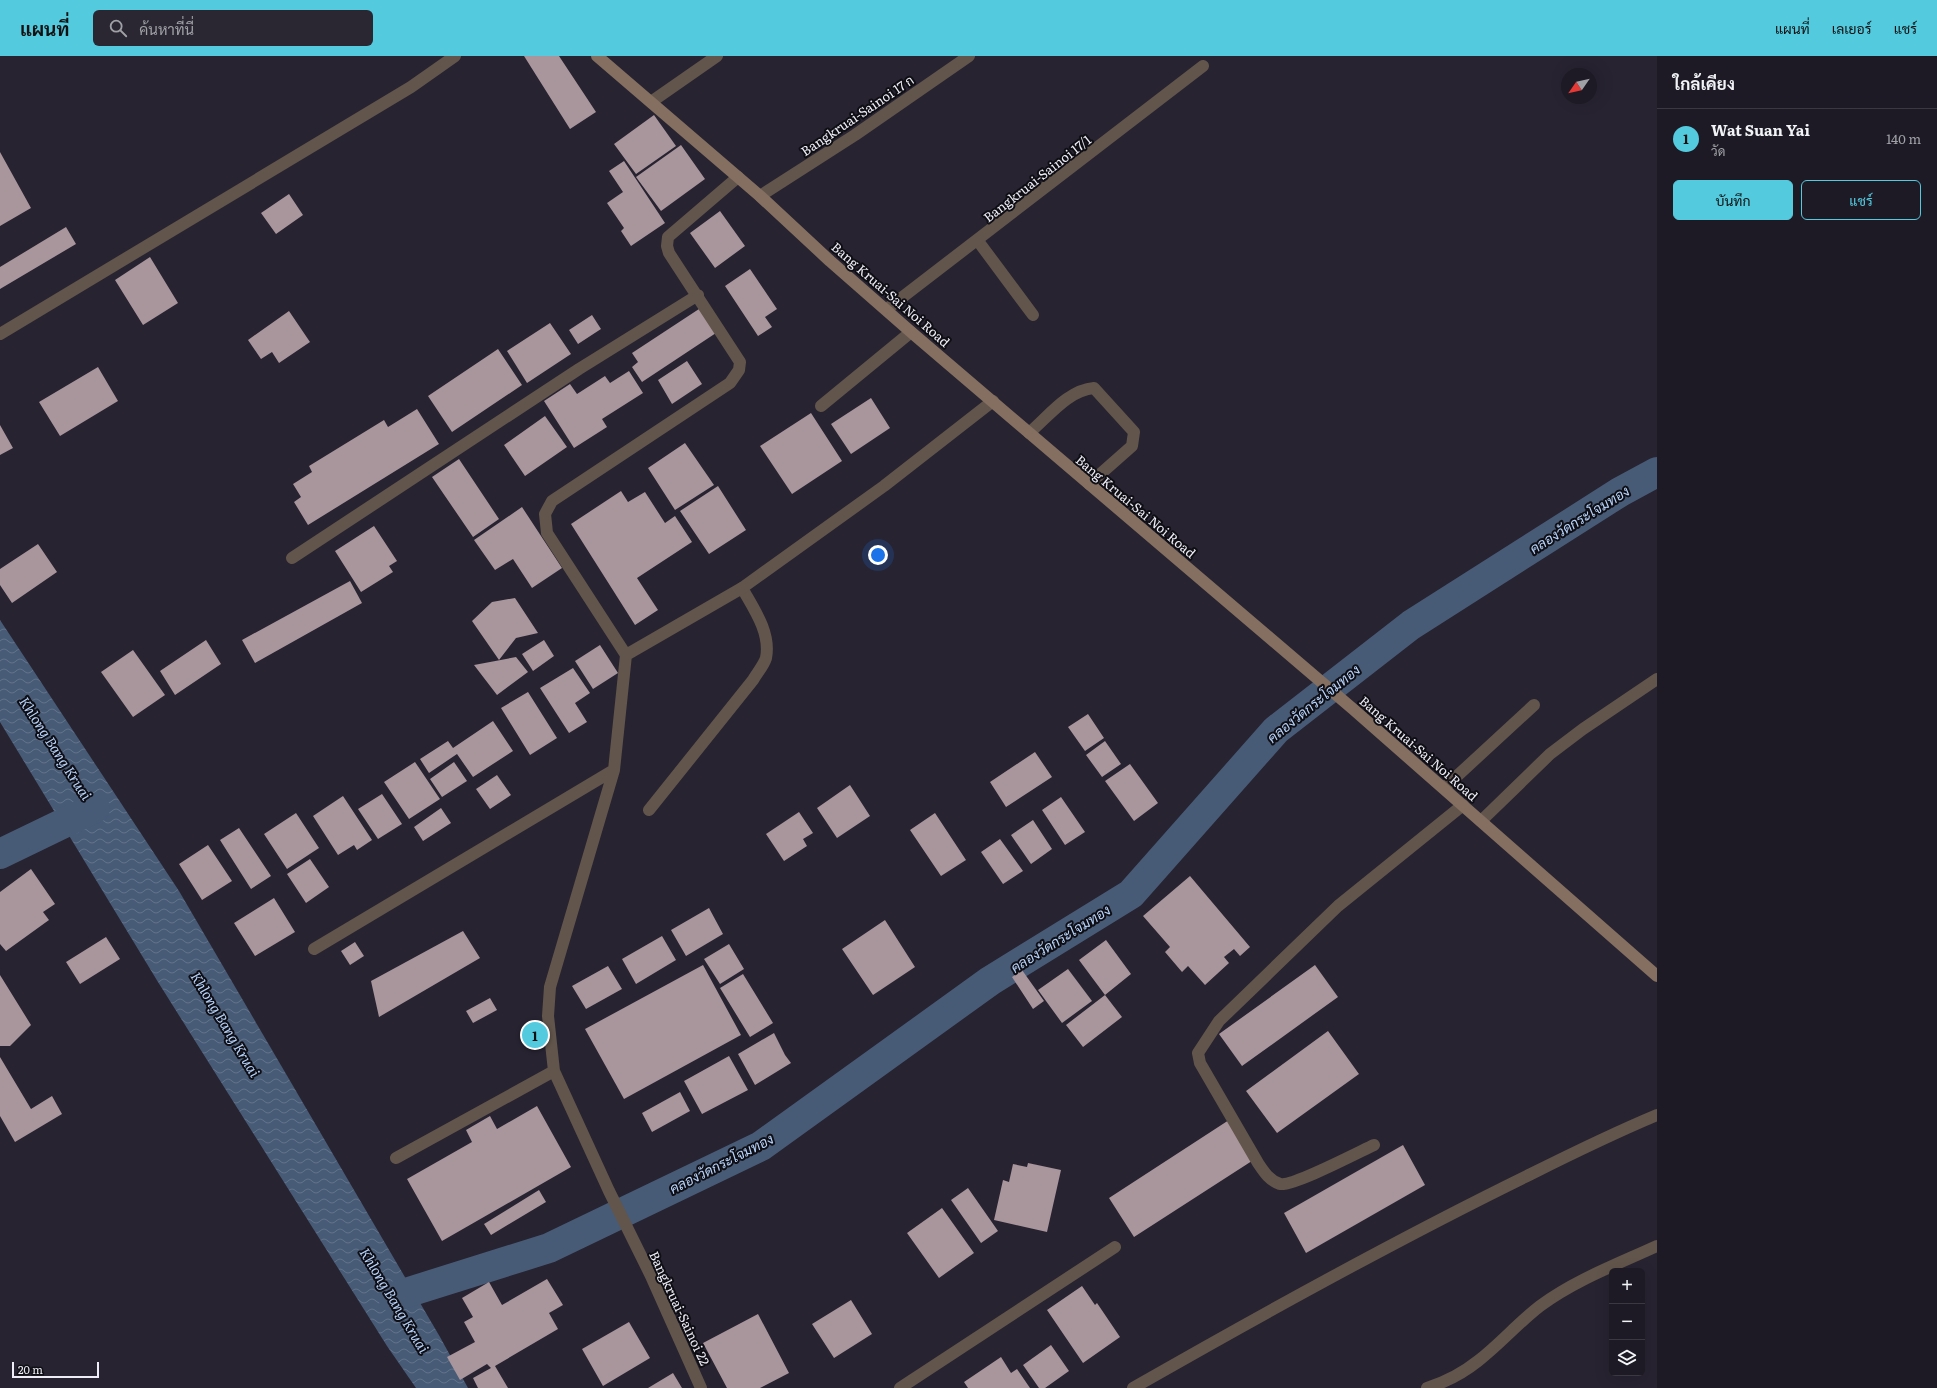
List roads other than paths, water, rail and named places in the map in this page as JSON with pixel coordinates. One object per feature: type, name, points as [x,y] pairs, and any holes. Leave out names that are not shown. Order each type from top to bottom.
[{"type":"main road","name":"Bang Kruai-Sai Noi Road","points":[[598,56],[760,196],[830,261],[887,309],[911,332],[1353,709],[1657,976]]},
{"type":"street","points":[[0,334],[411,87],[455,56]]},
{"type":"street","points":[[651,102],[717,56]]},
{"type":"street","name":"Bangkruai-Sainoi 17 ก","points":[[760,196],[856,134],[969,56]]},
{"type":"street","name":"Bangkruai-Sainoi 17/1","points":[[887,309],[978,241],[1203,66]]},
{"type":"street","points":[[738,177],[668,237],[667,246],[669,253],[698,295],[740,362],[739,370],[730,383],[552,501],[547,508],[545,523],[547,533],[626,655],[742,588],[884,486],[993,402]]},
{"type":"street","points":[[978,241],[1033,315]]},
{"type":"street","points":[[292,558],[579,369],[698,295]]},
{"type":"street","points":[[821,406],[911,332]]},
{"type":"street","points":[[1029,433],[1073,394],[1082,389],[1094,388],[1134,432],[1132,446],[1089,484]]},
{"type":"street","points":[[649,810],[753,680],[765,659],[767,643],[763,626],[742,588]]},
{"type":"street","name":"Bangkruai-Sainoi 22","points":[[626,655],[614,770],[550,987],[548,1016],[554,1071],[701,1388]]},
{"type":"street","points":[[1481,821],[1550,754],[1583,729],[1657,680]]},
{"type":"street","points":[[1444,788],[1534,706]]},
{"type":"street","points":[[314,949],[614,770]]},
{"type":"street","points":[[1374,1145],[1298,1180],[1282,1184],[1268,1178],[1200,1063],[1198,1053],[1219,1021],[1328,916],[1463,805]]},
{"type":"street","points":[[396,1158],[554,1071]]},
{"type":"street","points":[[1133,1388],[1328,1279],[1459,1209],[1622,1129],[1657,1115]]},
{"type":"street","points":[[1427,1388],[1446,1382],[1478,1361],[1540,1306],[1568,1288],[1657,1246]]},
{"type":"street","points":[[900,1388],[1115,1247]]},
{"type":"water","name":"Khlong Bang Kruai","points":[[0,620],[179,891],[440,1337],[468,1388],[416,1388],[387,1346],[158,982],[0,722]]},
{"type":"waterway","name":"คลองวัดกระโจมทอง","points":[[393,1297],[549,1248],[761,1146],[990,981],[1131,894],[1276,730],[1411,625],[1620,492],[1657,472]]},
{"type":"waterway","points":[[0,854],[95,808]]},
{"type":"place","name":"Wat Suan Yai","points":[[535,1035]]}]
